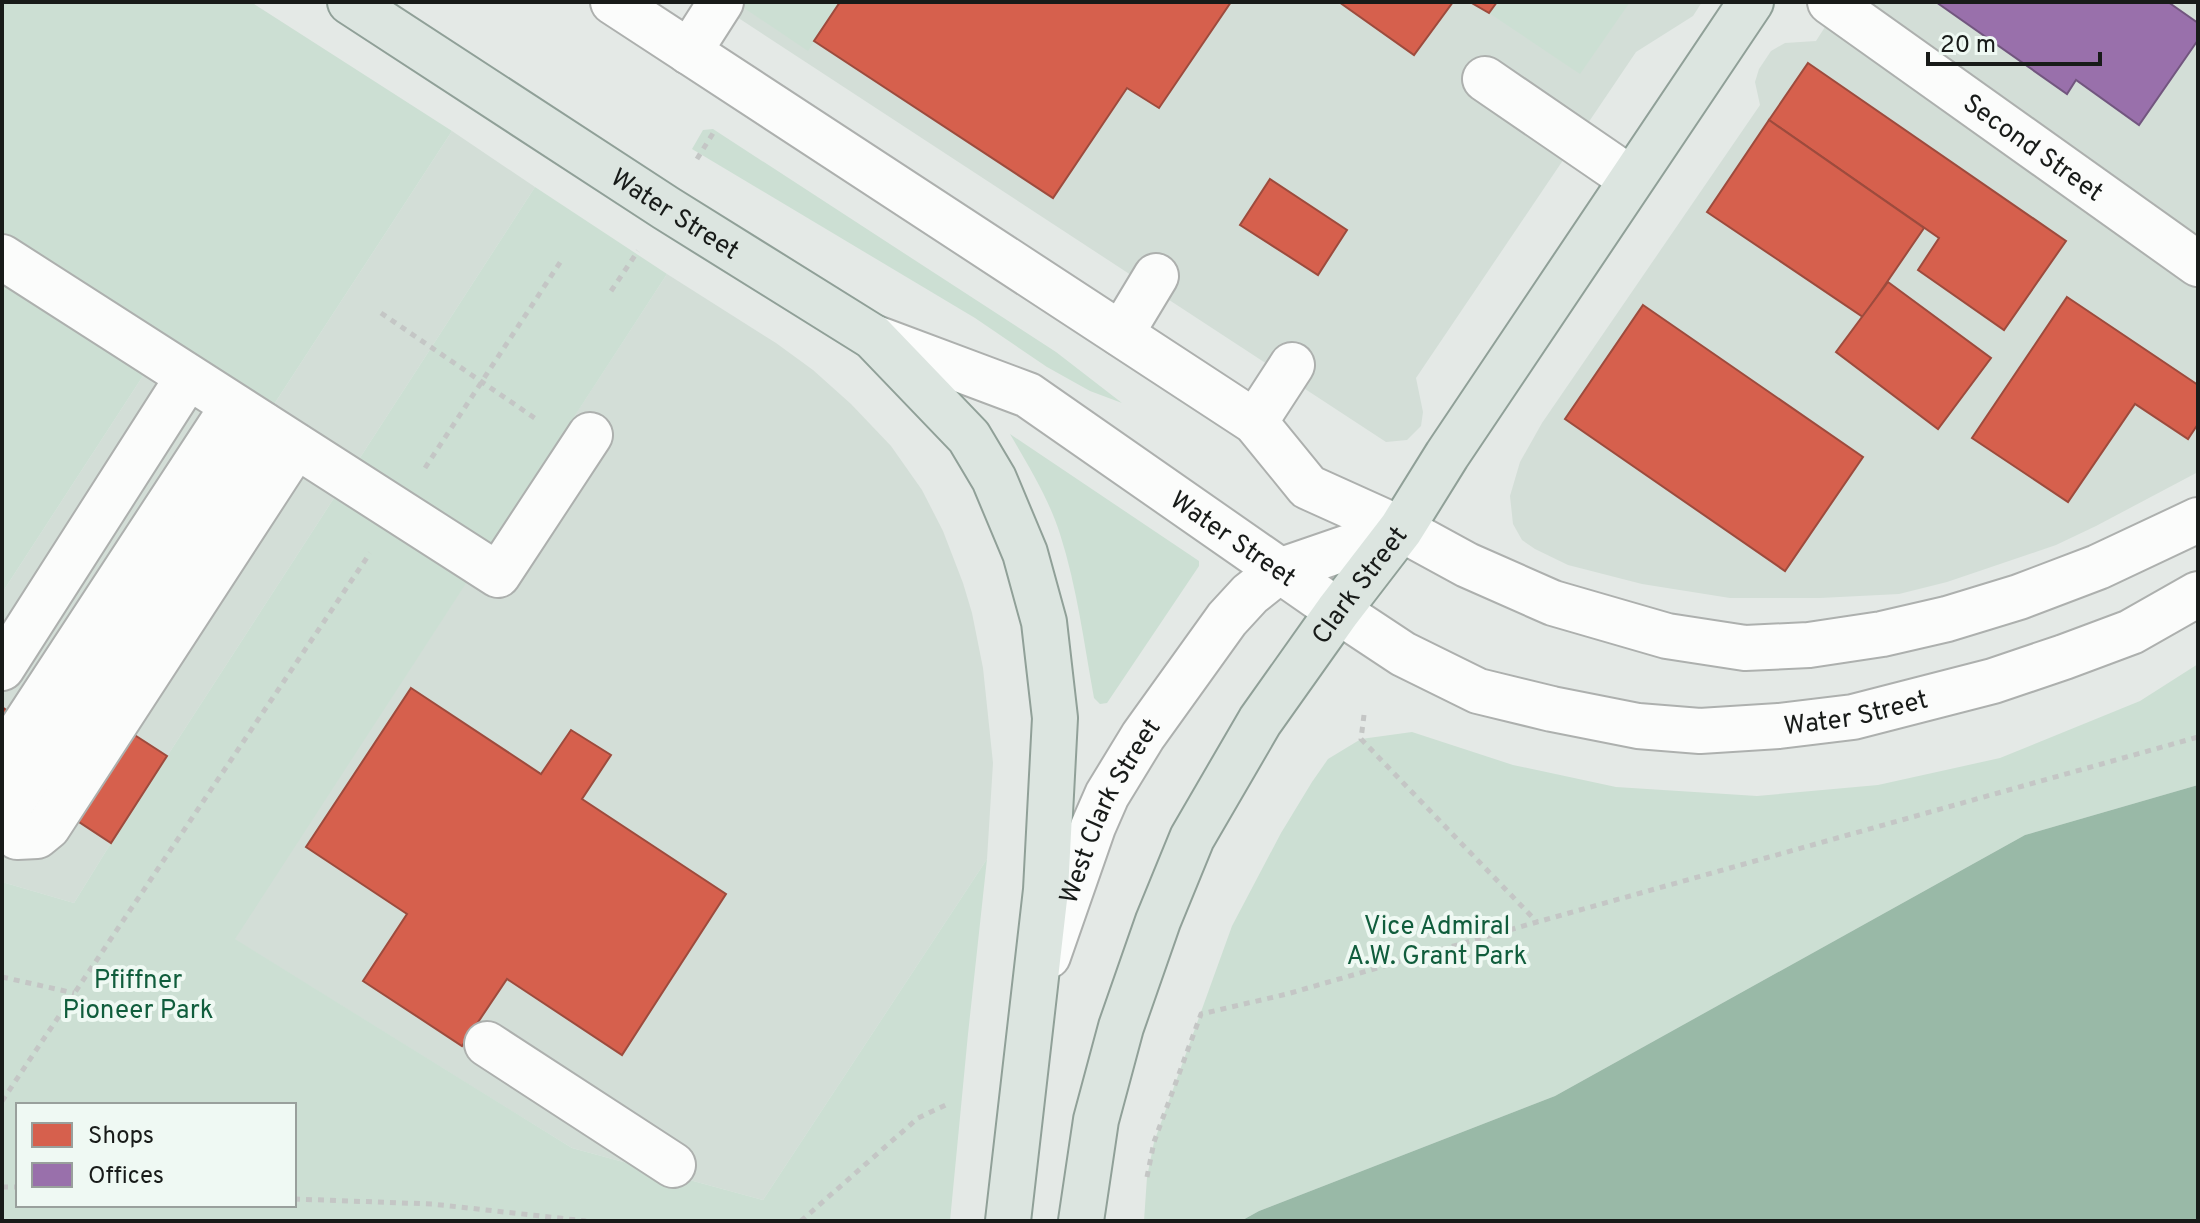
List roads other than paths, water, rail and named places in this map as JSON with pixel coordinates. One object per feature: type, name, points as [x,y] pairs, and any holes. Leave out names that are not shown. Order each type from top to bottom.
[{"type":"main road","name":"Water Street","points":[[350,2],[666,208],[873,337]]},
{"type":"main road","name":"Clark Street","points":[[1081,1221],[1096,1120],[1121,1027],[1158,921],[1192,838],[1260,721],[1401,529],[1447,455],[1751,2]]},
{"type":"main road","points":[[873,337],[969,437],[994,479],[1025,553],[1044,622],[1055,718],[1046,890],[1033,998]]},
{"type":"main road","name":"West Clark Street","points":[[1008,1216],[1033,998]]},
{"type":"street","points":[[613,2],[1255,422],[1308,487],[1401,529],[1467,565],[1553,603],[1667,636],[1745,648],[1809,645],[1882,634],[1947,619],[2019,597],[2098,567],[2198,520]]},
{"type":"street","points":[[689,52],[721,2]]},
{"type":"street","name":"Second Street","points":[[1830,2],[2198,264]]},
{"type":"street","points":[[1485,79],[1631,179]]},
{"type":"street","points":[[2,257],[498,575],[590,435]]},
{"type":"street","points":[[1121,334],[1156,276]]},
{"type":"street","name":"Water Street","points":[[873,337],[1028,395],[1403,654],[1478,691],[1638,726],[1700,731],[1853,717],[1993,681],[2131,632],[2198,594]]},
{"type":"street","points":[[1255,422],[1292,365]]},
{"type":"street","points":[[2,623],[235,407]]},
{"type":"street","points":[[2,668],[235,407]]},
{"type":"street","points":[[2,714],[235,407]]},
{"type":"street","points":[[2,759],[235,407]]},
{"type":"street","points":[[10,827],[235,407]]},
{"type":"street","name":"West Clark Street","points":[[1033,998],[1107,795],[1143,736],[1227,619],[1250,594],[1279,571],[1401,529]]},
{"type":"street","points":[[487,1044],[673,1165]]},
{"type":"park label","name":"Vice Admiral A.W. Grant Park","points":[[1437,940]]},
{"type":"park label","name":"Pfiffner Pioneer Park","points":[[138,994]]}]
